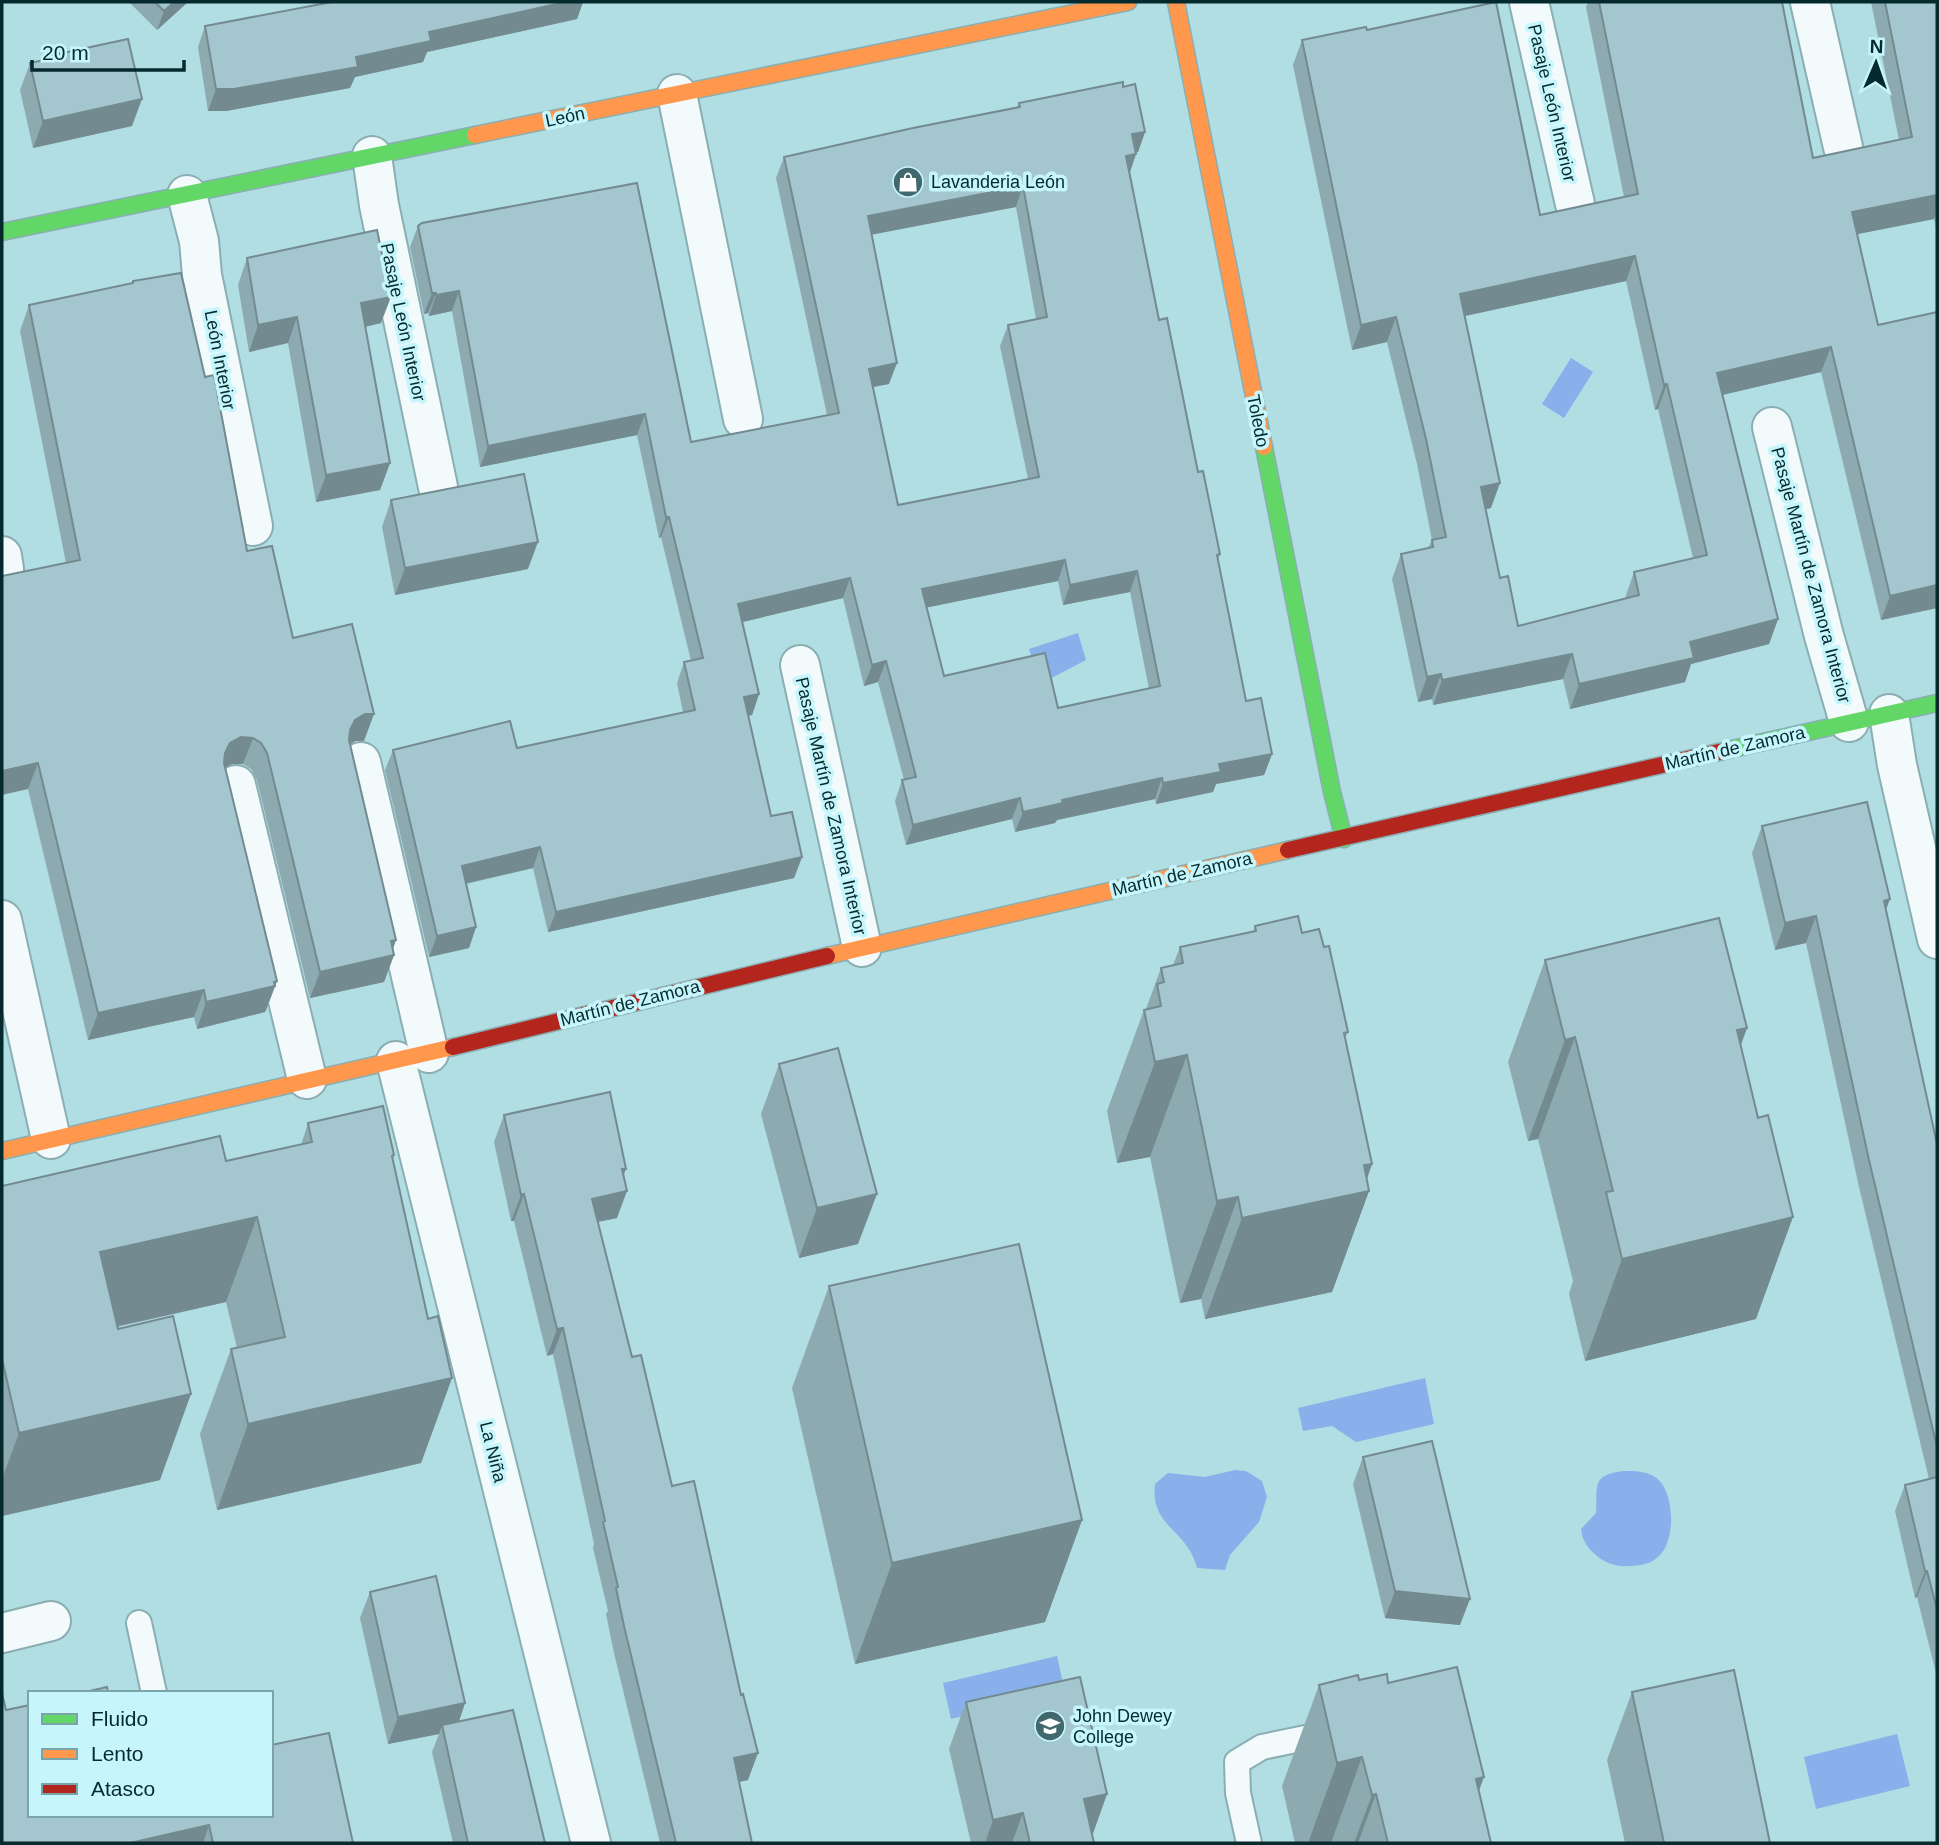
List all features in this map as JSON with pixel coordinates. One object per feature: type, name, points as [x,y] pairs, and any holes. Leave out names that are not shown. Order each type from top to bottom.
[{"type":"street","name":"León","points":[[2,232],[1128,2]]},
{"type":"street","name":"Toledo","points":[[1175,2],[1329,779],[1344,839]]},
{"type":"street","name":"Pasaje León Interior","points":[[1529,2],[1575,204]]},
{"type":"street","points":[[1810,2],[1843,147]]},
{"type":"street","points":[[677,94],[743,419]]},
{"type":"street","name":"Pasaje León Interior","points":[[372,156],[379,205],[438,487]]},
{"type":"street","name":"León Interior","points":[[187,195],[199,241],[202,275],[253,526]]},
{"type":"street","name":"Pasaje Martín de Zamora Interior","points":[[1773,427],[1824,636],[1849,722]]},
{"type":"street","name":"Pasaje Martín de Zamora Interior","points":[[800,665],[862,947]]},
{"type":"street","name":"Martín de Zamora","points":[[2,1151],[412,1057],[862,947],[1937,703]]},
{"type":"street","points":[[1889,714],[1897,765],[1937,939]]},
{"type":"street","points":[[360,762],[412,1057]]},
{"type":"street","points":[[236,785],[307,1079]]},
{"type":"street","points":[[2,920],[51,1139]]},
{"type":"street","name":"La Niña","points":[[412,1057],[591,1843]]},
{"type":"street","points":[[2,1633],[51,1621]]},
{"type":"lane","points":[[139,1622],[154,1691]]},
{"type":"lane","points":[[1249,1843],[1238,1793],[1237,1762],[1262,1747],[1355,1727]]},
{"type":"water","points":[[1571,358],[1593,372],[1564,418],[1542,404]]},
{"type":"water","points":[[1078,633],[1086,660],[1040,684],[1029,649]]},
{"type":"water","points":[[1425,1378],[1434,1424],[1356,1442],[1332,1426],[1303,1431],[1298,1408]]},
{"type":"water","points":[[1235,1470],[1246,1471],[1262,1481],[1267,1497],[1259,1522],[1230,1555],[1225,1570],[1197,1568],[1186,1544],[1158,1510],[1155,1484],[1168,1473],[1205,1477]]},
{"type":"water","points":[[1624,1471],[1644,1472],[1662,1483],[1670,1503],[1671,1527],[1665,1548],[1657,1558],[1643,1564],[1623,1566],[1604,1561],[1597,1556],[1585,1542],[1581,1529],[1596,1513],[1598,1483],[1606,1475]]},
{"type":"water","points":[[1057,1656],[1065,1692],[951,1719],[943,1683]]},
{"type":"water","points":[[1897,1734],[1910,1786],[1816,1809],[1804,1757]]},
{"type":"building","points":[[155,2],[174,2],[164,11]]},
{"type":"building","points":[[332,2],[566,2],[429,32],[431,41],[356,57],[358,67],[234,89],[216,89],[205,26]]},
{"type":"building","points":[[1496,2],[1540,215],[1638,194],[1599,2],[1782,2],[1813,158],[1912,137],[1885,2],[1937,2],[1937,195],[1852,212],[1878,325],[1937,312],[1937,585],[1890,596],[1831,347],[1717,373],[1778,619],[1690,642],[1694,658],[1579,684],[1572,654],[1442,680],[1441,674],[1427,677],[1401,554],[1433,547],[1432,540],[1446,537],[1426,439],[1396,317],[1361,325],[1302,40],[1366,27],[1367,30]],"holes":[[[1635,256],[1664,385],[1667,384],[1707,555],[1634,572],[1639,595],[1518,626],[1508,576],[1500,578],[1481,487],[1500,483],[1460,294]]]},
{"type":"building","points":[[128,39],[142,99],[43,121],[30,63],[44,60],[44,57]]},
{"type":"building","points":[[1123,82],[1123,87],[1135,84],[1145,132],[1132,134],[1136,154],[1126,156],[1159,320],[1167,318],[1198,472],[1203,471],[1246,701],[1261,698],[1272,754],[1219,764],[1221,772],[1163,783],[1162,778],[1062,800],[1063,803],[1023,812],[1020,798],[913,825],[902,780],[916,777],[902,722],[886,661],[872,665],[850,578],[738,604],[759,694],[744,697],[771,816],[792,812],[802,857],[556,912],[540,847],[462,866],[476,927],[437,936],[393,750],[510,721],[517,748],[695,710],[684,662],[703,658],[669,517],[666,517],[645,414],[488,446],[459,291],[436,295],[432,293],[418,226],[422,223],[637,183],[691,442],[839,413],[784,157],[1020,107],[1019,103]],"holes":[[[1023,186],[1047,317],[1008,325],[1039,477],[898,505],[869,369],[897,363],[868,216]],[[1065,560],[1070,585],[1137,571],[1160,686],[1058,708],[1045,653],[944,676],[922,589]]]},
{"type":"building","points":[[377,230],[391,297],[361,303],[390,463],[326,475],[297,317],[258,325],[247,258]]},
{"type":"building","points":[[181,273],[205,377],[214,375],[247,551],[272,546],[293,638],[352,624],[374,714],[365,714],[355,720],[349,740],[396,940],[391,941],[394,955],[320,972],[267,753],[261,743],[253,738],[241,737],[230,743],[224,763],[277,981],[274,982],[275,986],[206,1002],[204,990],[98,1013],[38,763],[2,771],[2,576],[80,560],[29,305]]},
{"type":"building","points":[[524,474],[538,542],[405,568],[391,500]]},
{"type":"building","points":[[1867,802],[1890,899],[1884,901],[1937,1144],[1937,1447],[1869,1160],[1816,916],[1785,923],[1762,826]]},
{"type":"building","points":[[1298,916],[1302,933],[1319,929],[1324,947],[1329,946],[1348,1032],[1344,1033],[1372,1164],[1364,1165],[1369,1191],[1242,1218],[1238,1197],[1217,1201],[1187,1055],[1155,1062],[1144,1010],[1161,1006],[1157,984],[1164,982],[1161,968],[1183,963],[1180,947],[1256,931],[1255,926]]},
{"type":"building","points":[[1719,918],[1747,1028],[1737,1030],[1758,1118],[1768,1115],[1793,1217],[1622,1259],[1606,1192],[1613,1191],[1575,1037],[1565,1040],[1545,960]]},
{"type":"building","points":[[838,1048],[877,1194],[817,1208],[779,1064]]},
{"type":"building","points":[[610,1092],[626,1169],[622,1169],[627,1191],[592,1199],[632,1357],[641,1355],[672,1486],[694,1481],[741,1695],[743,1694],[758,1753],[734,1758],[752,1843],[676,1843],[624,1626],[603,1522],[605,1521],[563,1328],[557,1329],[524,1194],[521,1195],[504,1115]]},
{"type":"building","points":[[383,1106],[428,1319],[438,1316],[452,1378],[248,1424],[231,1349],[285,1337],[257,1217],[100,1252],[118,1329],[173,1316],[191,1394],[19,1433],[2,1359],[2,1186],[220,1136],[226,1161],[312,1142],[308,1123]]},
{"type":"building","points":[[1019,1244],[1082,1520],[892,1563],[829,1286]]},
{"type":"building","points":[[1432,1441],[1470,1599],[1395,1591],[1363,1457]]},
{"type":"building","points":[[1937,1477],[1937,1609],[1925,1571],[1905,1485]]},
{"type":"building","points":[[436,1576],[465,1703],[398,1717],[370,1592]]},
{"type":"building","points":[[1457,1667],[1484,1777],[1476,1779],[1491,1843],[1388,1843],[1376,1794],[1372,1795],[1362,1757],[1337,1763],[1319,1685],[1358,1675],[1359,1680],[1387,1674],[1388,1683]]},
{"type":"building","points":[[1734,1670],[1770,1843],[1664,1843],[1632,1692]]},
{"type":"building","points":[[1080,1677],[1107,1794],[1084,1799],[1094,1843],[1030,1843],[1023,1813],[993,1820],[966,1702]]},
{"type":"building","points":[[107,1687],[108,1691],[90,1691]]},
{"type":"building","points":[[2,1693],[6,1710],[28,1705],[28,1817],[273,1817],[273,1745],[329,1733],[353,1843],[213,1843],[209,1825],[130,1843],[2,1843]]},
{"type":"building","points":[[513,1710],[545,1843],[468,1843],[442,1725]]},
{"type":"traffic: fast","points":[[2,232],[475,135]]},
{"type":"traffic: fast","points":[[1264,447],[1332,792],[1344,839]]},
{"type":"traffic: fast","points":[[1719,752],[1937,703]]},
{"type":"traffic: slow","points":[[475,135],[1128,2]]},
{"type":"traffic: slow","points":[[1176,2],[1264,447]]},
{"type":"traffic: slow","points":[[827,956],[1288,850]]},
{"type":"traffic: slow","points":[[2,1151],[453,1047]]},
{"type":"traffic: jam","points":[[1288,850],[1719,752]]},
{"type":"traffic: jam","points":[[453,1047],[827,956]]},
{"type":"place","name":"Lavanderia León","points":[[908,182]]},
{"type":"place","name":"John Dewey College","points":[[1050,1726]]}]
